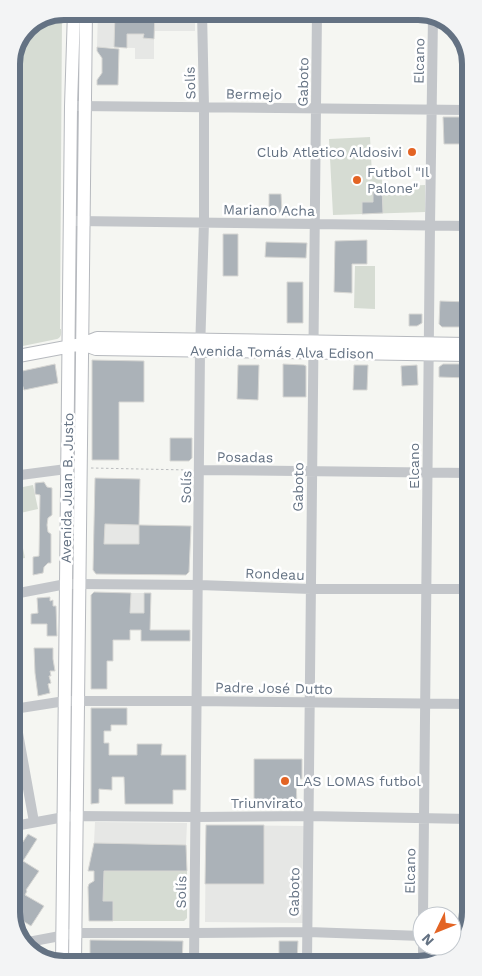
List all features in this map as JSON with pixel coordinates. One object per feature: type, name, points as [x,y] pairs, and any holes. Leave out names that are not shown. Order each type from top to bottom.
[{"type":"main road","name":"Avenida Juan B. Justo","points":[[62,956],[74,20]]},
{"type":"main road","name":"Avenida Juan B. Justo","points":[[76,956],[86,20]]},
{"type":"main road","points":[[20,356],[82,344]]},
{"type":"main road","name":"Avenida Tomás Alva Edison","points":[[82,344],[429,349],[462,353]]},
{"type":"main road","name":"Avenida Tomás Alva Edison","points":[[429,349],[462,345]]},
{"type":"street","name":"Solís","points":[[194,956],[204,222],[202,20]]},
{"type":"street","name":"Gaboto","points":[[307,956],[317,20]]},
{"type":"street","name":"Elcano","points":[[423,906],[433,23]]},
{"type":"street","name":"Bermejo","points":[[72,106],[462,110]]},
{"type":"street","name":"Mariano Acha","points":[[70,221],[462,226]]},
{"type":"street","points":[[20,475],[81,468]]},
{"type":"street","name":"Posadas","points":[[200,470],[462,473]]},
{"type":"street","name":"Rondeau","points":[[20,593],[66,584],[199,585],[311,589],[462,589]]},
{"type":"street","name":"Padre José Dutto","points":[[20,709],[65,701],[462,704]]},
{"type":"street","points":[[20,744],[34,822]]},
{"type":"street","name":"Triunvirato","points":[[20,825],[77,816],[309,816],[462,819]]},
{"type":"street","points":[[31,941],[76,933],[308,932],[412,936]]},
{"type":"path","name":"Posadas","points":[[81,468],[200,470]]},
{"type":"shaded area","points":[[62,20],[61,335],[57,339],[20,347],[20,61],[23,47],[33,33],[47,23]]},
{"type":"shaded area","points":[[98,20],[195,20],[195,31],[154,31],[154,59],[135,59],[135,48],[97,47]]},
{"type":"shaded area","name":"Futbol \"Il Palone\"","points":[[370,137],[372,175],[382,175],[382,187],[425,185],[425,212],[333,215],[329,139]]},
{"type":"shaded area","points":[[355,266],[375,266],[375,309],[354,308]]},
{"type":"shaded area","points":[[33,485],[38,509],[20,513],[20,488]]},
{"type":"shaded area","points":[[105,524],[139,525],[139,574],[103,574]]},
{"type":"shaded area","points":[[20,534],[25,558],[20,559]]},
{"type":"shaded area","points":[[131,593],[151,593],[150,630],[130,630]]},
{"type":"shaded area","points":[[95,822],[187,823],[186,845],[94,843]]},
{"type":"shaded area","points":[[206,825],[304,826],[304,923],[205,922]]},
{"type":"shaded area","points":[[94,871],[187,871],[187,918],[184,921],[113,921],[103,901],[103,888],[89,884],[94,881]]},
{"type":"building","points":[[115,20],[155,20],[154,39],[143,38],[144,34],[127,34],[127,48],[114,47]]},
{"type":"building","points":[[167,20],[192,20],[192,21]]},
{"type":"building","points":[[97,47],[119,49],[118,85],[97,85],[97,80],[102,73],[102,58],[97,51]]},
{"type":"building","points":[[443,117],[462,117],[462,144],[444,144]]},
{"type":"building","points":[[373,187],[382,187],[383,213],[362,214],[362,202],[373,202]]},
{"type":"building","points":[[269,194],[281,194],[282,213],[269,212]]},
{"type":"building","points":[[223,234],[238,234],[238,276],[223,276]]},
{"type":"building","points":[[367,240],[367,264],[352,264],[352,293],[334,292],[335,241]]},
{"type":"building","points":[[266,242],[307,243],[306,258],[265,257]]},
{"type":"building","points":[[287,282],[303,282],[303,323],[287,323]]},
{"type":"building","points":[[440,301],[462,302],[462,327],[442,327],[439,324]]},
{"type":"building","points":[[409,314],[422,314],[422,323],[417,326],[409,326]]},
{"type":"building","points":[[92,360],[144,361],[144,402],[119,402],[119,460],[92,460]]},
{"type":"building","points":[[55,364],[58,383],[24,390],[20,381],[20,372]]},
{"type":"building","points":[[283,364],[306,366],[306,397],[283,397]]},
{"type":"building","points":[[443,364],[462,364],[462,378],[439,377],[439,367]]},
{"type":"building","points":[[238,365],[259,365],[258,400],[237,399]]},
{"type":"building","points":[[354,365],[368,365],[367,390],[353,390]]},
{"type":"building","points":[[417,365],[418,385],[402,386],[401,366]]},
{"type":"building","points":[[170,438],[192,438],[192,458],[189,461],[170,461]]},
{"type":"building","points":[[95,478],[140,479],[139,525],[191,526],[189,572],[186,575],[96,574],[93,570]],"holes":[[[105,524],[139,525],[139,544],[104,544]]]},
{"type":"building","points":[[44,482],[47,487],[52,488],[52,515],[48,518],[47,525],[48,532],[51,534],[51,563],[44,567],[43,573],[33,575],[33,557],[39,556],[40,495],[35,494],[35,483]]},
{"type":"building","points":[[94,592],[131,593],[130,613],[144,613],[144,593],[151,593],[150,630],[190,630],[190,641],[141,641],[141,630],[130,630],[130,640],[113,640],[113,661],[107,661],[107,689],[91,689],[91,595]]},
{"type":"building","points":[[50,597],[50,601],[53,600],[53,606],[56,606],[57,636],[47,636],[47,624],[31,624],[31,614],[38,613],[37,598]]},
{"type":"building","points":[[34,648],[53,648],[55,671],[50,671],[51,683],[48,684],[50,693],[38,696],[35,673]]},
{"type":"building","points":[[91,708],[127,708],[127,725],[111,725],[111,731],[104,731],[104,743],[109,743],[109,755],[137,755],[137,744],[162,744],[161,755],[186,755],[186,790],[173,790],[173,804],[125,804],[124,777],[112,777],[112,790],[99,789],[99,803],[91,804]]},
{"type":"building","points":[[254,759],[302,759],[302,779],[296,779],[297,806],[254,806]]},
{"type":"building","points":[[206,825],[264,825],[264,884],[205,884]]},
{"type":"building","points":[[28,834],[37,839],[23,861],[39,871],[26,890],[25,895],[44,906],[31,926],[21,920],[20,846]]},
{"type":"building","points":[[94,843],[186,845],[187,871],[104,871],[103,901],[113,901],[113,921],[89,921],[88,887],[94,881],[94,871],[88,871]]},
{"type":"building","points":[[90,940],[183,941],[182,956],[90,956]]},
{"type":"building","points":[[279,941],[298,941],[297,956],[279,956]]},
{"type":"place","name":"Club Atletico Aldosivi","points":[[412,152]]},
{"type":"place","name":"Futbol \"Il Palone\"","points":[[357,180]]},
{"type":"place","name":"LAS LOMAS futbol","points":[[285,781]]}]
